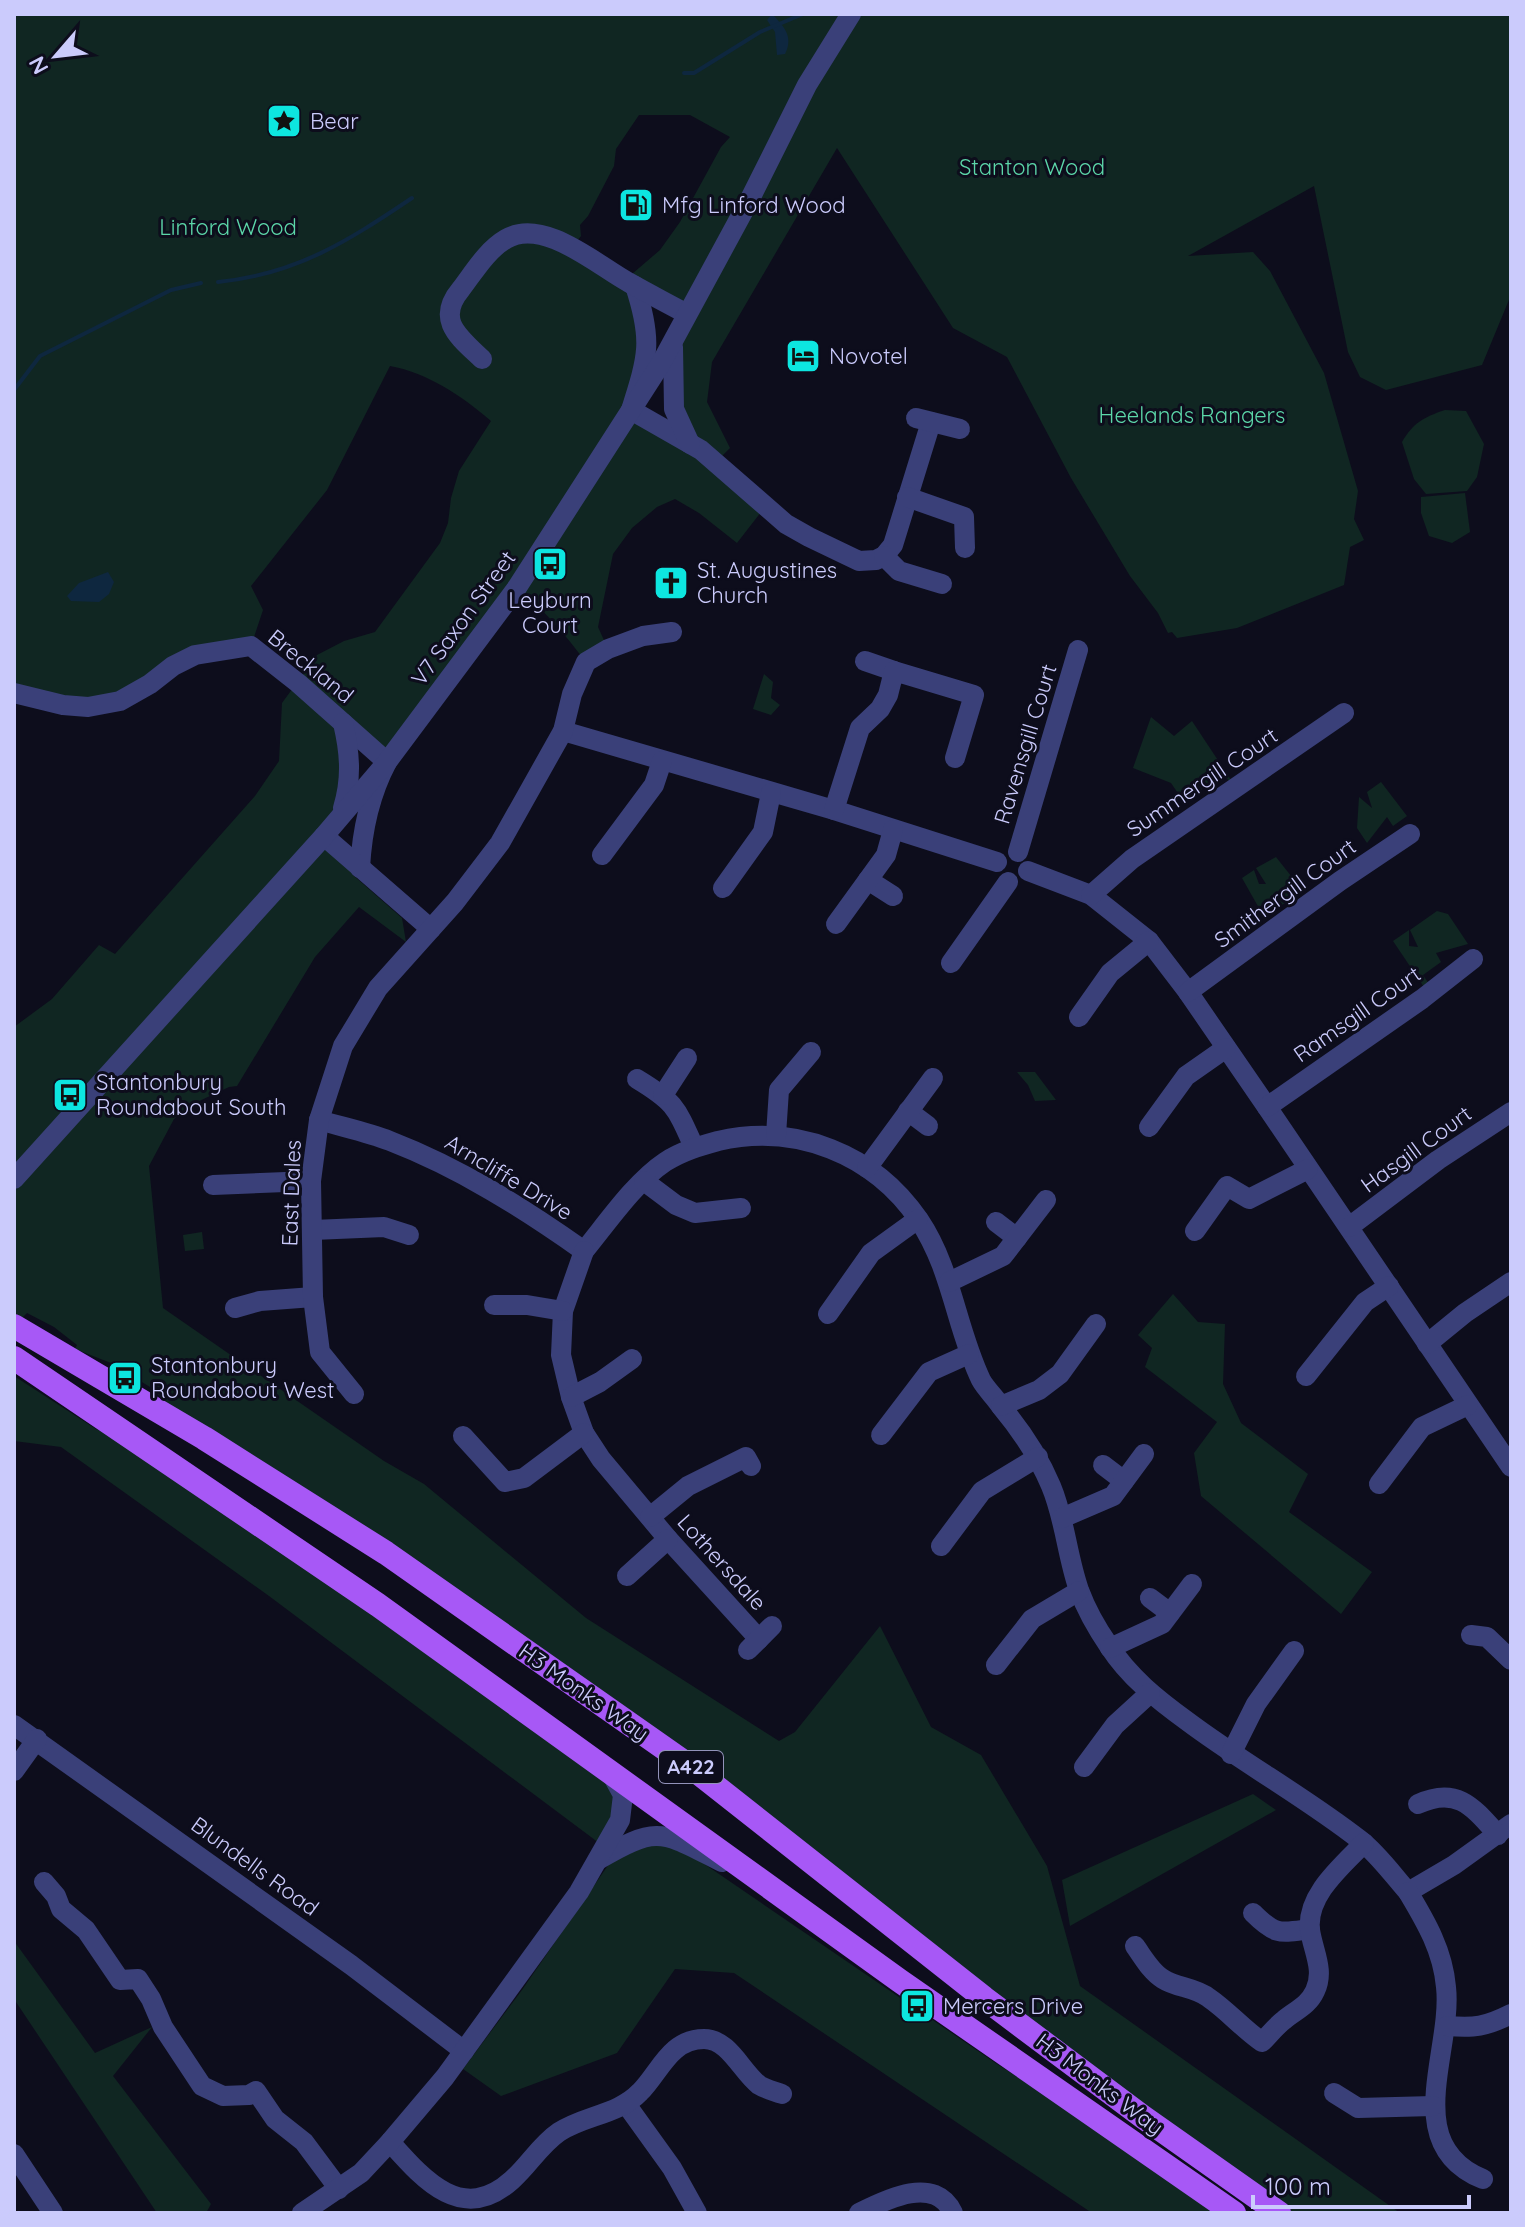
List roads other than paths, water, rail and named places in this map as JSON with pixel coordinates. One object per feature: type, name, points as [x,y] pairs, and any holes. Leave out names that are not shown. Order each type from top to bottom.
[{"type":"main road","name":"H3 Monks Way","points":[[14,1326],[204,1438],[386,1553],[691,1767],[984,1998],[1143,2117],[1279,2213]]},
{"type":"main road","name":"H3 Monks Way","points":[[14,1358],[378,1605],[973,2032],[1234,2213]]},
{"type":"street","name":"V7 Saxon Street","points":[[17,1176],[324,836],[387,762],[491,624],[571,507],[673,339],[807,85],[851,14]]},
{"type":"street","points":[[482,359],[442,319],[453,298],[495,261],[508,238],[522,234],[539,235],[593,258],[635,286],[687,314]]},
{"type":"street","points":[[635,286],[644,313],[648,342],[645,368],[631,410],[716,462],[786,524],[859,561],[876,560],[893,545],[924,420],[960,429]]},
{"type":"street","points":[[673,339],[674,409],[691,444]]},
{"type":"street","points":[[907,497],[964,517],[965,548]]},
{"type":"street","points":[[884,556],[899,571],[942,584]]},
{"type":"street","name":"East Dales","points":[[354,1394],[320,1352],[313,1297],[311,1181],[319,1120],[343,1046],[378,988],[431,929],[500,843],[563,731],[572,694],[586,662],[608,649],[643,636],[672,632]]},
{"type":"street","name":"Breckland","points":[[14,693],[63,705],[88,707],[120,701],[195,655],[251,646],[387,762]]},
{"type":"street","name":"Ravensgill Court","points":[[1018,852],[1078,650]]},
{"type":"street","points":[[865,661],[974,695],[955,758]]},
{"type":"street","points":[[834,810],[860,728],[880,709],[888,695],[894,671]]},
{"type":"street","name":"Summergill Court","points":[[1091,895],[1132,859],[1344,713]]},
{"type":"street","points":[[340,815],[350,784],[343,723]]},
{"type":"street","points":[[563,731],[834,810],[997,862]]},
{"type":"street","points":[[602,855],[654,785],[662,761]]},
{"type":"street","points":[[360,868],[367,810],[387,762]]},
{"type":"street","points":[[723,888],[763,832],[771,793]]},
{"type":"street","points":[[836,924],[886,855],[893,830]]},
{"type":"street","name":"Smithergill Court","points":[[1188,992],[1410,834]]},
{"type":"street","points":[[324,836],[431,929]]},
{"type":"street","points":[[951,963],[1008,882],[1022,879],[1028,871],[1025,858],[1018,852],[1003,854],[997,862],[997,872],[1008,882]]},
{"type":"street","points":[[1028,871],[1091,895],[1149,941],[1188,992],[1468,1405],[1509,1459]]},
{"type":"street","points":[[868,880],[893,896]]},
{"type":"street","points":[[1079,1017],[1110,973],[1149,941]]},
{"type":"street","name":"Ramsgill Court","points":[[1267,1107],[1422,999],[1473,959]]},
{"type":"street","points":[[1149,1127],[1186,1076],[1226,1048]]},
{"type":"street","points":[[776,1135],[779,1090],[811,1052]]},
{"type":"street","points":[[663,1095],[687,1058]]},
{"type":"street","points":[[867,1168],[933,1078]]},
{"type":"street","points":[[637,1079],[663,1095],[678,1110],[694,1147]]},
{"type":"street","points":[[908,1111],[928,1126]]},
{"type":"street","name":"Hasgill Court","points":[[1349,1227],[1438,1160],[1511,1112]]},
{"type":"street","name":"Arncliffe Drive","points":[[319,1120],[387,1140],[425,1156],[501,1195],[584,1251],[644,1181],[665,1162],[694,1147],[731,1138],[776,1135],[831,1148],[867,1168],[895,1192],[918,1219],[934,1246],[949,1282],[969,1354],[984,1385],[1038,1457],[1062,1518],[1079,1591],[1110,1648],[1150,1693],[1231,1754],[1364,1843],[1408,1892],[1428,1924],[1441,1956],[1446,1987],[1447,2026],[1433,2106]]},
{"type":"street","points":[[1195,1231],[1227,1186],[1249,1199],[1308,1169]]},
{"type":"street","points":[[213,1185],[311,1181]]},
{"type":"street","points":[[644,1181],[676,1205],[695,1213],[741,1208]]},
{"type":"street","points":[[949,1282],[1003,1256],[1046,1200]]},
{"type":"street","points":[[828,1314],[871,1253],[918,1219]]},
{"type":"street","points":[[996,1222],[1017,1238]]},
{"type":"street","points":[[313,1230],[384,1227],[409,1235]]},
{"type":"street","name":"Lothersdale","points":[[584,1251],[563,1311],[561,1355],[584,1433],[601,1459],[668,1539],[760,1638]]},
{"type":"street","points":[[1427,1344],[1511,1282]]},
{"type":"street","points":[[1306,1376],[1365,1302],[1389,1286]]},
{"type":"street","points":[[235,1308],[260,1301],[313,1297]]},
{"type":"street","points":[[494,1305],[527,1305],[563,1311]]},
{"type":"street","points":[[1001,1406],[1039,1390],[1060,1374],[1096,1324]]},
{"type":"street","points":[[881,1435],[929,1372],[969,1354]]},
{"type":"street","points":[[571,1397],[600,1382],[632,1359]]},
{"type":"street","points":[[1379,1484],[1422,1427],[1468,1405]]},
{"type":"street","points":[[463,1436],[505,1482],[524,1478],[584,1433]]},
{"type":"street","points":[[1062,1518],[1113,1496],[1144,1454]]},
{"type":"street","points":[[650,1517],[688,1486],[745,1455]]},
{"type":"street","points":[[941,1546],[982,1491],[1038,1457]]},
{"type":"street","points":[[1103,1465],[1124,1481]]},
{"type":"street","points":[[627,1576],[668,1539]]},
{"type":"street","points":[[1110,1648],[1162,1624],[1192,1584]]},
{"type":"street","points":[[996,1665],[1032,1619],[1079,1591]]},
{"type":"street","points":[[1150,1598],[1170,1613]]},
{"type":"street","points":[[1471,1635],[1487,1637],[1511,1660]]},
{"type":"street","points":[[1231,1754],[1256,1704],[1294,1651]]},
{"type":"street","points":[[1084,1767],[1115,1725],[1150,1693]]},
{"type":"street","name":"Blundells Road","points":[[14,1725],[351,1965],[464,2051]]},
{"type":"street","points":[[14,1771],[37,1739]]},
{"type":"street","points":[[302,2213],[361,2173],[390,2142],[464,2051],[579,1892],[620,1820],[623,1795],[611,1773]]},
{"type":"street","points":[[1408,1892],[1505,1829],[1467,1802],[1435,1796],[1418,1804]]},
{"type":"street","points":[[595,1861],[630,1841],[652,1835],[675,1839],[765,1883]]},
{"type":"street","points":[[1135,1946],[1165,1981],[1196,1990],[1211,1999],[1262,2042],[1283,2020],[1311,2000],[1318,1987],[1320,1969],[1310,1929],[1315,1904],[1322,1888],[1364,1843]]},
{"type":"street","points":[[44,1882],[56,1896],[61,1909],[86,1930],[120,1980],[138,1979],[163,2027],[202,2086],[223,2096],[249,2095],[262,2087],[275,2119],[304,2142],[339,2189]]},
{"type":"street","points":[[1253,1913],[1270,1930],[1278,1933],[1310,1929]]},
{"type":"street","points":[[1447,2026],[1489,2026],[1511,2014]]},
{"type":"street","points":[[390,2142],[423,2179],[437,2189],[488,2204],[546,2141],[571,2124],[605,2115],[626,2104],[641,2091],[668,2054],[683,2044],[705,2039],[727,2048],[762,2087],[782,2094]]},
{"type":"street","points":[[1334,2093],[1358,2108],[1433,2106],[1436,2130],[1447,2150],[1472,2175],[1483,2179]]},
{"type":"street","points":[[626,2104],[672,2168],[697,2213]]},
{"type":"street","points":[[14,2154],[53,2213]]},
{"type":"street","points":[[859,2213],[895,2195],[916,2192],[934,2195],[950,2206],[953,2213]]},
{"type":"water","points":[[772,14],[784,27],[788,37],[785,54],[777,55],[775,32],[767,20]]},
{"type":"water","points":[[108,572],[114,582],[109,594],[99,602],[71,601],[67,596],[79,583]]},
{"type":"waterway","points":[[684,73],[694,73],[760,32],[803,14]]},
{"type":"waterway","points":[[218,282],[273,272],[321,253],[412,198]]},
{"type":"waterway","points":[[14,390],[40,356],[171,290],[201,283]]},
{"type":"place","name":"Bear","points":[[284,121]]},
{"type":"place","name":"Mfg Linford Wood","points":[[636,205]]},
{"type":"place","name":"Novotel","points":[[803,356]]},
{"type":"place","name":"Leyburn Court","points":[[550,564]]},
{"type":"place","name":"St. Augustines Church","points":[[671,583]]},
{"type":"place","name":"Stantonbury Roundabout South","points":[[70,1095]]},
{"type":"place","name":"Stantonbury Roundabout West","points":[[125,1378]]},
{"type":"place","name":"Mercers Drive","points":[[917,2006]]},
{"type":"park label","name":"Stanton Wood","points":[[1032,167]]},
{"type":"park label","name":"Linford Wood","points":[[228,227]]},
{"type":"park label","name":"Heelands Rangers","points":[[1192,415]]}]
